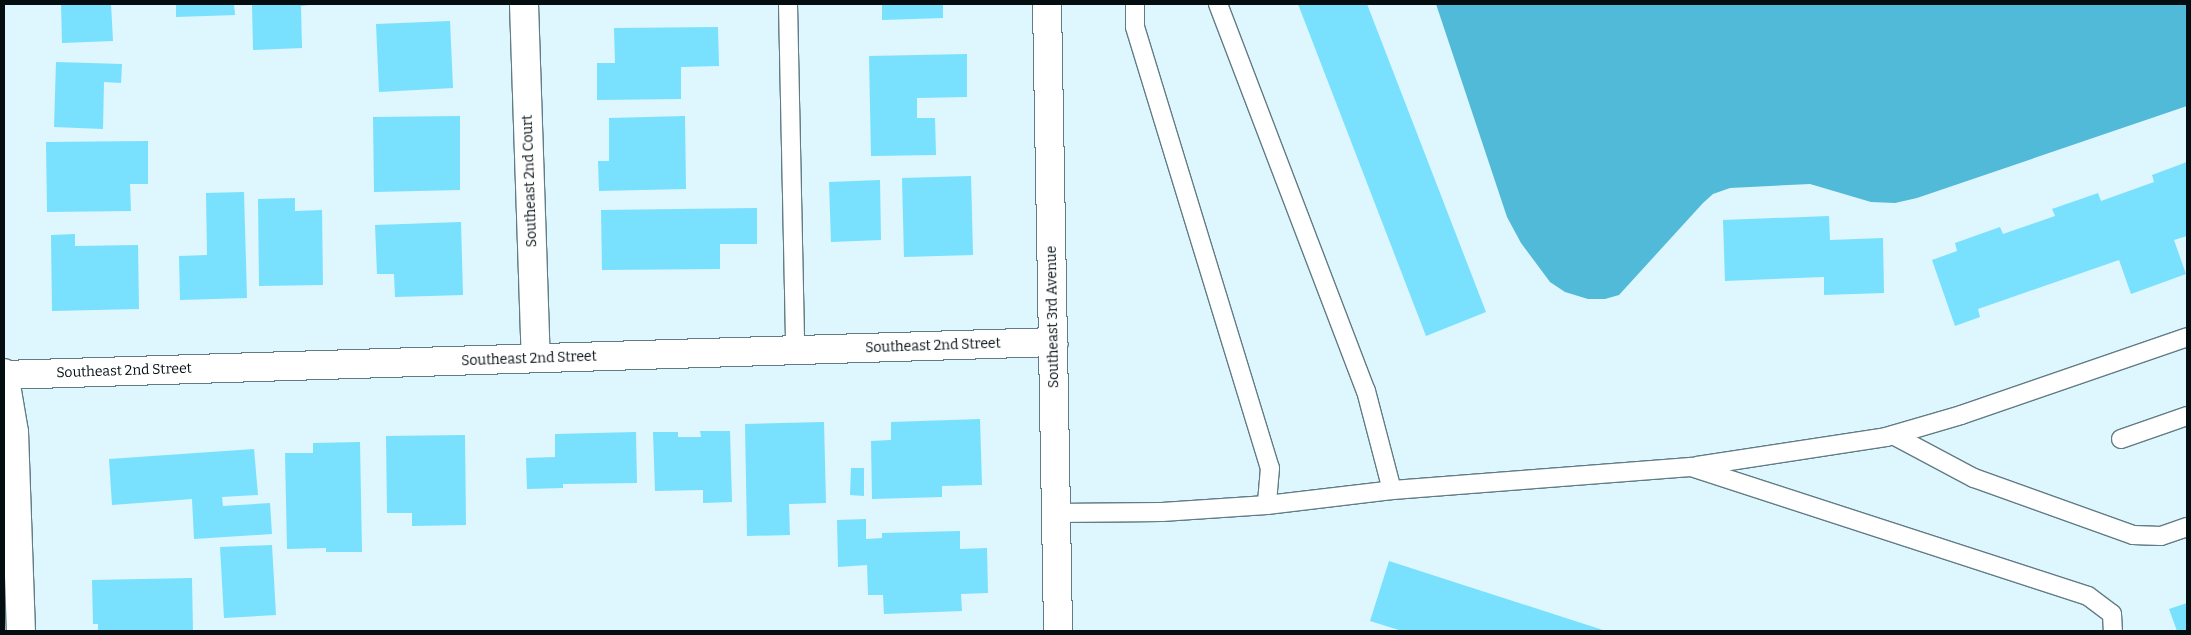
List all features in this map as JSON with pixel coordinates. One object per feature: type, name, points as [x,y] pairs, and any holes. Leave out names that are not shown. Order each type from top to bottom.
[{"type":"street","name":"Southeast 2nd Court","points":[[524,4],[536,358]]},
{"type":"street","name":"Southeast 3rd Avenue","points":[[1047,4],[1058,631]]},
{"type":"street","name":"Southeast 2nd Street","points":[[4,374],[1054,342]]},
{"type":"street","points":[[4,374],[14,432],[12,590],[21,631]]},
{"type":"lane","points":[[788,4],[795,350]]},
{"type":"lane","points":[[1135,4],[1135,27],[1270,468],[1267,505]]},
{"type":"lane","points":[[1218,4],[1366,391],[1392,490]]},
{"type":"lane","points":[[1056,513],[1162,512],[1267,505],[1392,490],[1691,467],[1823,448],[1894,435],[1961,415],[2187,337]]},
{"type":"lane","points":[[2121,438],[2187,416]]},
{"type":"lane","points":[[1894,435],[1974,478],[2133,535],[2161,536],[2187,527]]},
{"type":"lane","points":[[1691,467],[2088,596],[2112,614],[2113,631]]},
{"type":"water","points":[[1436,4],[2187,4],[2187,106],[1917,198],[1895,203],[1871,202],[1810,184],[1730,188],[1713,194],[1703,203],[1619,295],[1605,299],[1588,299],[1565,292],[1550,282],[1521,243],[1507,217]]},
{"type":"building","points":[[61,4],[111,4],[113,41],[62,43]]},
{"type":"building","points":[[176,4],[234,4],[235,15],[176,17]]},
{"type":"building","points":[[252,4],[318,4],[301,6],[302,48],[253,50]]},
{"type":"building","points":[[882,4],[943,4],[943,18],[882,20]]},
{"type":"building","points":[[1298,4],[1367,4],[1486,312],[1426,336]]},
{"type":"building","points":[[450,21],[453,88],[379,92],[376,24]]},
{"type":"building","points":[[718,27],[719,66],[681,67],[681,99],[597,100],[597,63],[615,63],[614,28]]},
{"type":"building","points":[[967,54],[967,97],[917,98],[917,118],[935,118],[936,155],[871,156],[869,56]]},
{"type":"building","points":[[56,62],[122,64],[121,83],[104,82],[103,129],[54,127]]},
{"type":"building","points":[[460,116],[460,190],[374,192],[373,117]]},
{"type":"building","points":[[685,116],[686,189],[599,191],[598,161],[609,161],[609,118]]},
{"type":"building","points":[[148,141],[148,184],[130,184],[131,211],[47,212],[46,142]]},
{"type":"building","points":[[2187,162],[2187,236],[2174,240],[2186,274],[2131,294],[2119,260],[1978,309],[1980,317],[1955,326],[1932,260],[1957,251],[1955,243],[2000,227],[2003,234],[2055,216],[2052,209],[2098,193],[2101,201],[2154,182],[2152,175]]},
{"type":"building","points":[[971,176],[973,255],[904,257],[902,178]]},
{"type":"building","points":[[880,180],[881,240],[831,242],[829,182]]},
{"type":"building","points":[[244,192],[247,298],[180,300],[179,256],[207,255],[206,193]]},
{"type":"building","points":[[295,198],[295,211],[322,210],[323,285],[259,286],[258,199]]},
{"type":"building","points":[[757,208],[757,244],[720,244],[720,269],[602,270],[601,210]]},
{"type":"building","points":[[1829,216],[1830,240],[1883,238],[1884,293],[1824,295],[1824,277],[1725,281],[1723,220]]},
{"type":"building","points":[[461,222],[463,295],[395,297],[394,274],[377,274],[375,225]]},
{"type":"building","points":[[75,234],[75,246],[138,245],[139,309],[52,311],[51,235]]},
{"type":"building","points":[[980,419],[982,485],[942,486],[942,497],[872,499],[871,441],[891,440],[891,422]]},
{"type":"building","points":[[824,422],[826,503],[789,504],[790,535],[747,536],[745,424]]},
{"type":"building","points":[[700,431],[730,431],[732,502],[703,503],[703,490],[655,491],[653,432],[678,432],[678,437],[701,437]]},
{"type":"building","points":[[636,432],[637,483],[563,484],[563,488],[527,489],[526,458],[555,457],[555,434]]},
{"type":"building","points":[[465,435],[466,525],[412,526],[412,513],[387,513],[386,436]]},
{"type":"building","points":[[360,442],[362,552],[326,552],[326,548],[287,549],[285,453],[313,453],[313,443]]},
{"type":"building","points":[[254,449],[258,495],[222,497],[223,506],[270,503],[272,534],[194,539],[192,499],[112,505],[109,459]]},
{"type":"building","points":[[851,468],[864,468],[864,496],[850,495]]},
{"type":"building","points":[[866,519],[866,539],[882,538],[882,533],[960,531],[960,549],[987,548],[988,593],[961,594],[962,611],[884,614],[883,595],[868,595],[867,565],[838,567],[837,520]]},
{"type":"building","points":[[272,545],[276,615],[224,618],[220,547]]},
{"type":"building","points":[[1389,561],[1606,631],[1402,631],[1370,621]]},
{"type":"building","points":[[192,578],[193,631],[98,631],[98,624],[93,624],[92,580]]},
{"type":"building","points":[[2187,603],[2187,631],[2177,631],[2169,609]]}]
